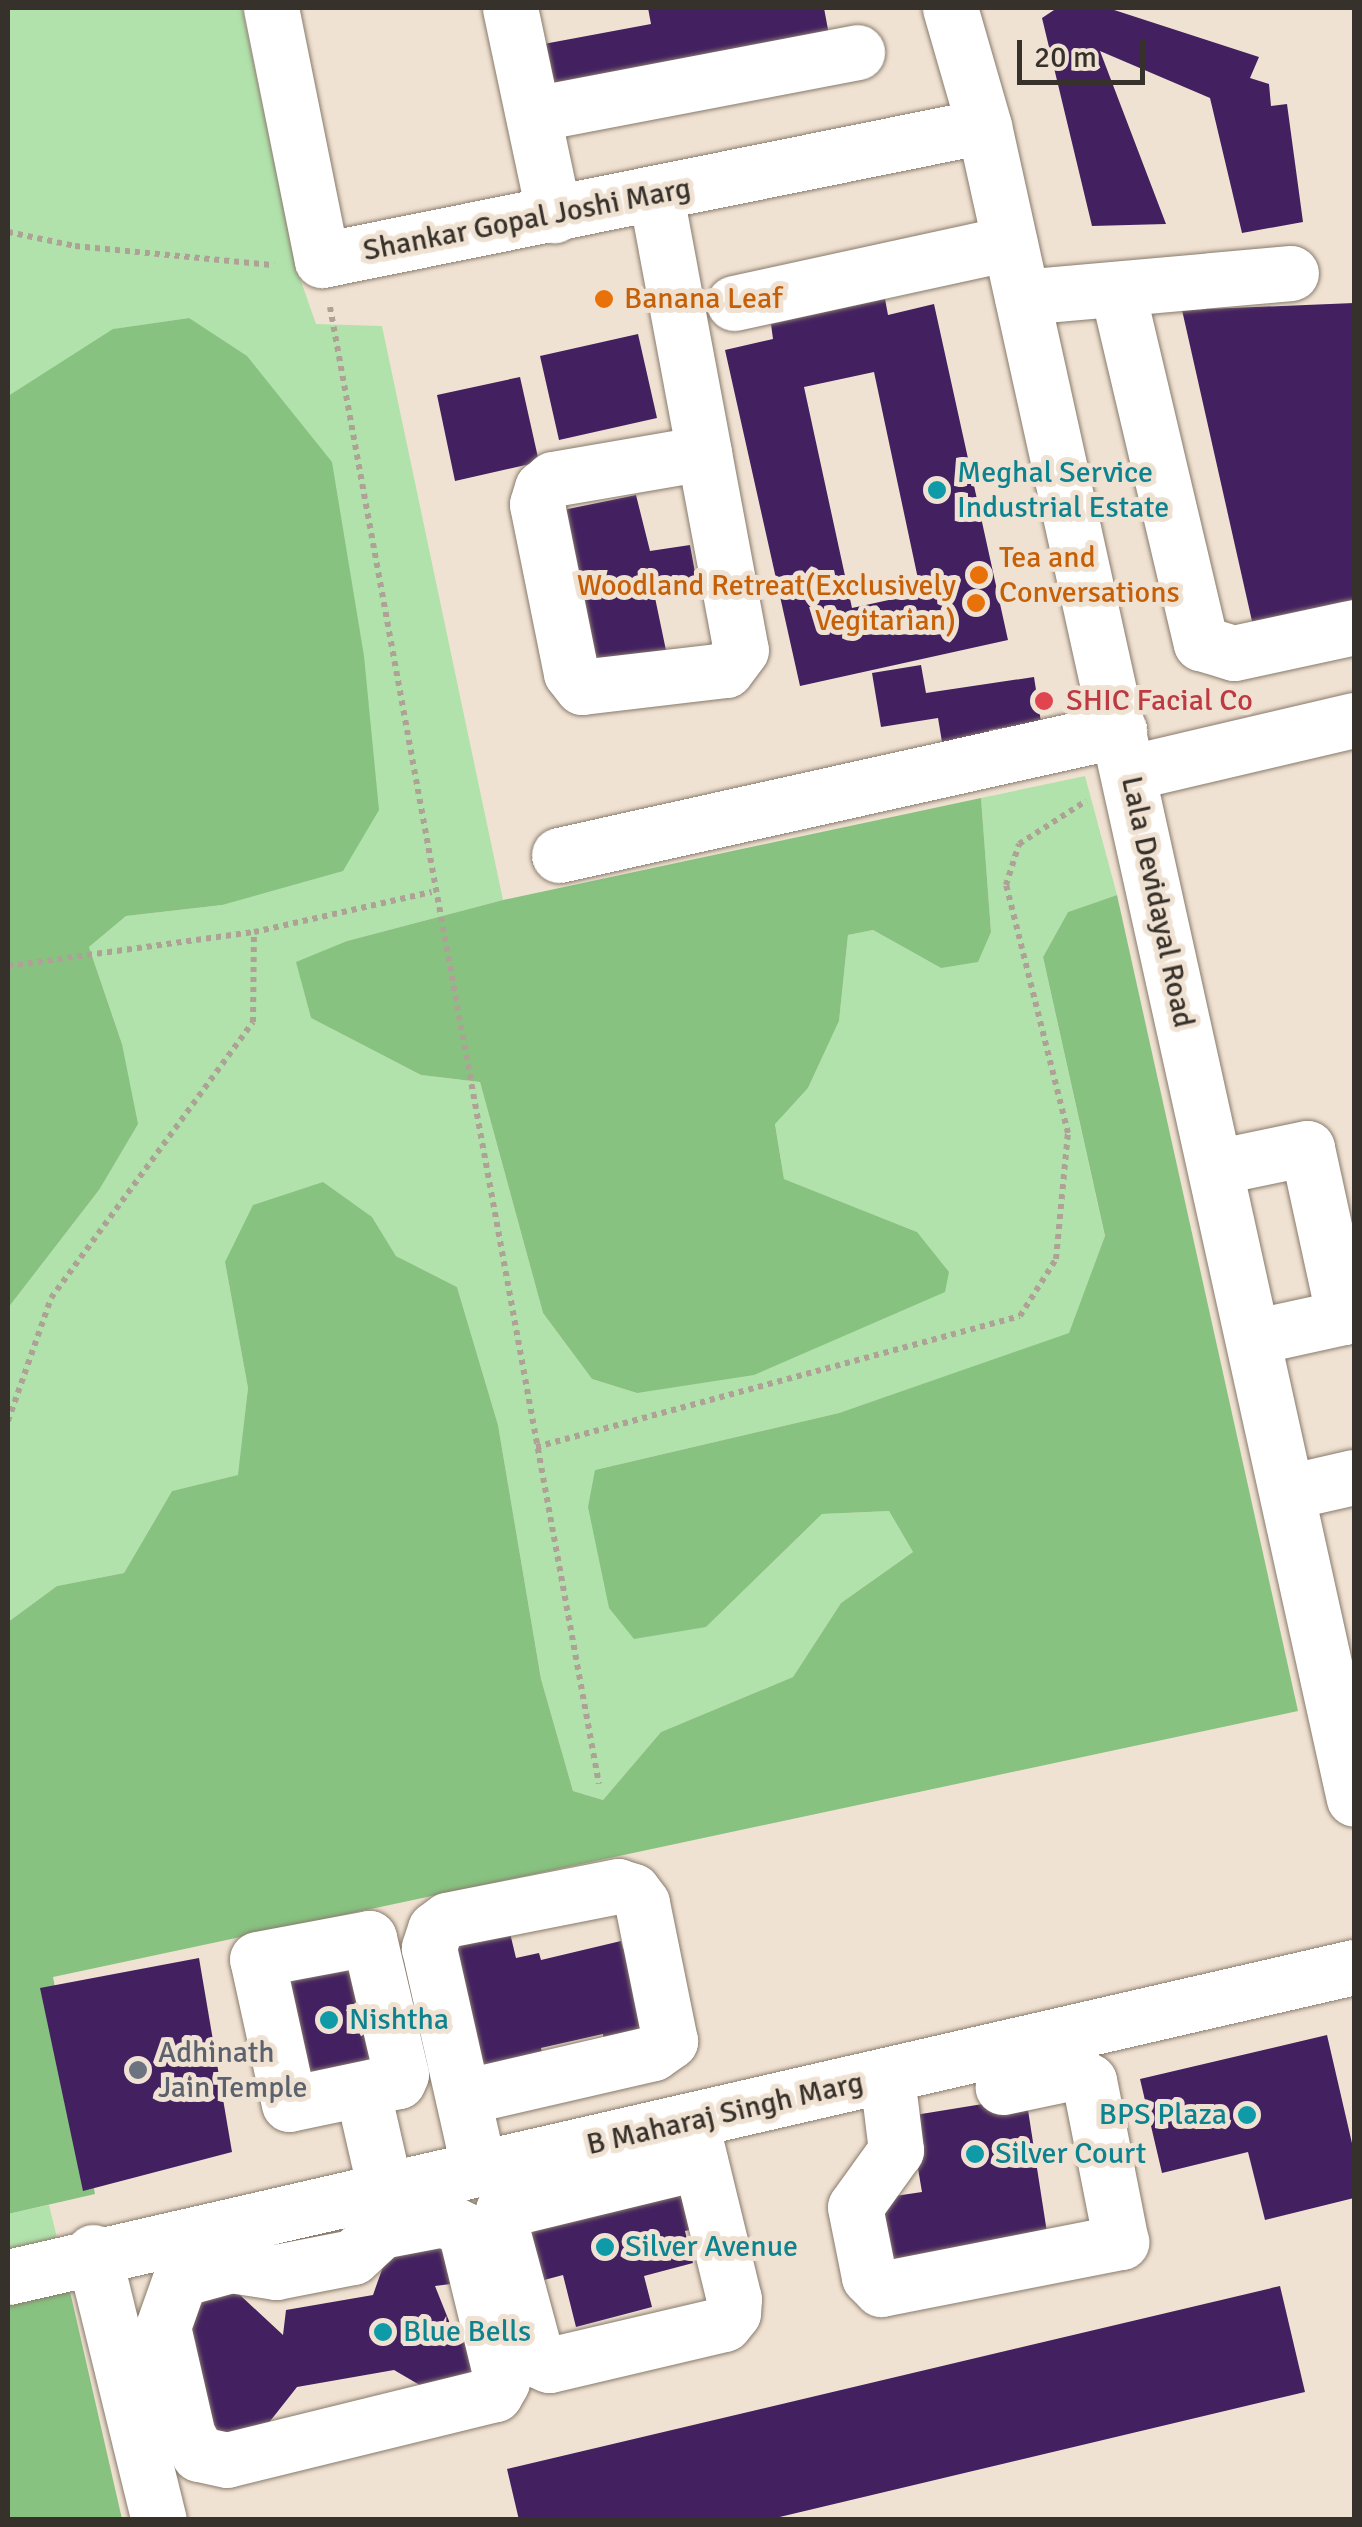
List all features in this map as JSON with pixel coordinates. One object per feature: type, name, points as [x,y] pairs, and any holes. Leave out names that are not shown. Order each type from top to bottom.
[{"type":"street","name":"Shankar Gopal Joshi Marg","points":[[271,8],[322,260],[656,196],[984,126]]},
{"type":"street","points":[[510,8],[554,215]]},
{"type":"street","name":"Lala Devidayal Road","points":[[955,12],[1124,752],[1354,1800]]},
{"type":"street","points":[[533,114],[857,52]]},
{"type":"street","points":[[656,196],[741,650],[736,664],[582,687],[571,673],[537,504],[542,488],[553,479],[704,453]]},
{"type":"street","points":[[734,302],[1010,244]]},
{"type":"street","points":[[1022,297],[1291,273]]},
{"type":"street","points":[[1117,288],[1202,643],[1234,653],[1354,627]]},
{"type":"street","points":[[559,855],[1124,752],[1354,720]]},
{"type":"street","points":[[1216,1167],[1308,1148],[1344,1317],[1253,1337]]},
{"type":"street","points":[[1288,1492],[1354,1477]]},
{"type":"street","points":[[463,2097],[653,2053],[670,2041],[642,1903],[632,1891],[618,1886],[447,1920],[434,1929],[429,1948],[479,2169]]},
{"type":"street","name":"B Maharaj Singh Marg","points":[[8,2277],[93,2252],[479,2169],[696,2143],[1018,2065],[1354,1966]]},
{"type":"street","points":[[891,2094],[896,2150],[889,2168],[855,2207],[873,2284],[894,2289],[1121,2242],[1089,2081],[1074,2072],[1018,2065]]},
{"type":"street","points":[[363,2093],[385,2190]]},
{"type":"street","points":[[696,2143],[734,2314],[724,2324],[549,2365],[537,2360],[500,2223],[503,2210],[696,2143]]},
{"type":"street","points":[[300,2208],[314,2264]]},
{"type":"street","points":[[444,2218],[461,2223],[500,2388],[227,2460],[199,2454],[188,2436],[163,2327],[180,2279],[231,2265],[276,2272],[314,2264],[353,2257],[381,2231],[444,2218]]},
{"type":"street","points":[[93,2252],[158,2520]]},
{"type":"path","points":[[8,232],[75,246],[296,268],[322,260],[432,892],[600,1784]]},
{"type":"path","points":[[536,1447],[1020,1316],[1056,1259],[1068,1133],[1006,886],[1019,844],[1124,752]]},
{"type":"path","points":[[8,966],[254,932],[432,892]]},
{"type":"path","points":[[8,1421],[51,1298],[253,1022],[254,932]]},
{"type":"green space","points":[[242,8],[296,267],[316,324],[382,326],[503,900],[347,941],[297,963],[311,1018],[421,1075],[480,1082],[543,1313],[592,1379],[637,1393],[917,1232],[784,1179],[775,1123],[808,1088],[839,1021],[848,935],[873,930],[941,968],[991,932],[981,798],[1085,776],[1117,895],[1068,912],[1043,957],[1105,1237],[1069,1334],[839,1413],[595,1470],[706,1627],[822,1514],[889,1511],[913,1552],[841,1603],[793,1677],[661,1732],[603,1800],[573,1791],[541,1679],[498,1425],[457,1287],[396,1256],[372,1217],[225,1262],[248,1388],[239,1475],[172,1491],[124,1573],[57,1586],[8,1622],[8,1308],[99,1190],[122,1044],[89,947],[126,916],[222,905],[189,318],[114,329],[8,396],[8,9]]},
{"type":"green space","points":[[189,318],[247,356],[332,462],[364,656],[379,810],[343,871],[222,905],[126,916],[89,947],[122,1044],[138,1124],[99,1190],[8,1308],[8,396],[113,329]]},
{"type":"green space","points":[[981,798],[991,932],[978,962],[941,968],[873,930],[848,935],[839,1021],[808,1088],[775,1124],[784,1179],[917,1232],[949,1272],[945,1292],[754,1375],[637,1393],[592,1379],[543,1313],[480,1082],[421,1075],[311,1018],[296,962],[347,941],[503,900]]},
{"type":"green space","points":[[1117,895],[1298,1711],[53,1977],[95,2194],[8,2214],[8,1622],[57,1586],[124,1573],[172,1491],[238,1475],[248,1388],[225,1262],[253,1205],[323,1182],[372,1217],[396,1256],[457,1287],[498,1425],[541,1679],[573,1791],[603,1800],[661,1732],[793,1677],[841,1603],[913,1552],[889,1511],[822,1514],[706,1627],[634,1639],[609,1608],[588,1507],[595,1470],[839,1413],[1069,1333],[1105,1236],[1043,957],[1068,912]]},
{"type":"green space","points":[[49,2205],[69,2287],[8,2304],[8,2214]]},
{"type":"green space","points":[[69,2287],[122,2519],[8,2520],[8,2304]]},
{"type":"building","points":[[648,8],[824,8],[832,51],[543,104],[533,46],[651,24]]},
{"type":"building","points":[[1057,8],[1108,8],[1259,57],[1250,78],[1269,84],[1271,106],[1287,104],[1303,222],[1242,233],[1210,98],[1100,51],[1166,224],[1092,226],[1042,18]]},
{"type":"building","name":"Meghal Service Industrial Estate","points":[[885,299],[888,315],[934,304],[1008,640],[800,686],[725,350],[773,339],[771,324]],"holes":[[[874,372],[921,593],[852,608],[804,387]]]},
{"type":"building","points":[[1354,303],[1354,616],[1256,639],[1182,310]]},
{"type":"building","points":[[638,334],[657,418],[559,440],[540,356]]},
{"type":"building","points":[[520,377],[539,462],[455,481],[437,395]]},
{"type":"building","points":[[636,495],[650,551],[690,545],[697,583],[653,588],[668,660],[594,672],[563,510]]},
{"type":"building","points":[[921,665],[926,693],[1034,677],[1041,722],[989,730],[992,753],[945,760],[938,718],[881,727],[872,673]]},
{"type":"building","points":[[510,1933],[516,1958],[539,1953],[541,1960],[621,1941],[623,1949],[632,1947],[650,2030],[606,2050],[603,2034],[541,2048],[546,2070],[473,2078],[442,1949]]},
{"type":"building","name":"Nishtha","points":[[365,1945],[391,2076],[293,2095],[267,1964]]},
{"type":"building","name":"Adhinath Jain Temple","points":[[199,1958],[232,2152],[83,2191],[40,1988]]},
{"type":"building","name":"BPS Plaza","points":[[1327,2035],[1354,2152],[1354,2198],[1265,2220],[1248,2152],[1162,2173],[1140,2079]]},
{"type":"building","name":"Silver Court","points":[[1026,2097],[1048,2239],[885,2265],[875,2199],[922,2192],[909,2116]]},
{"type":"building","name":"Silver Avenue","points":[[698,2189],[708,2225],[685,2231],[693,2263],[644,2276],[652,2307],[576,2327],[563,2275],[529,2284],[513,2217]]},
{"type":"building","name":"Blue Bells","points":[[460,2237],[466,2282],[435,2286],[451,2326],[481,2329],[490,2365],[430,2391],[394,2370],[297,2387],[256,2439],[235,2440],[187,2417],[172,2344],[202,2284],[226,2282],[283,2335],[286,2310],[373,2295],[393,2238]]},
{"type":"building","points":[[1280,2286],[1305,2392],[767,2520],[519,2520],[507,2469]]},
{"type":"place","name":"Banana Leaf","points":[[604,299]]},
{"type":"place","name":"Meghal Service Industrial Estate","points":[[937,490]]},
{"type":"place","name":"Tea and Conversations","points":[[979,575]]},
{"type":"place","name":"Woodland Retreat(Exclusively Vegitarian)","points":[[976,603]]},
{"type":"place","name":"SHIC Facial Co","points":[[1044,701]]},
{"type":"place","name":"Nishtha","points":[[329,2020]]},
{"type":"place","name":"Adhinath Jain Temple","points":[[138,2070]]},
{"type":"place","name":"BPS Plaza","points":[[1247,2115]]},
{"type":"place","name":"Silver Court","points":[[975,2154]]},
{"type":"place","name":"Silver Avenue","points":[[605,2247]]},
{"type":"place","name":"Blue Bells","points":[[383,2332]]}]
